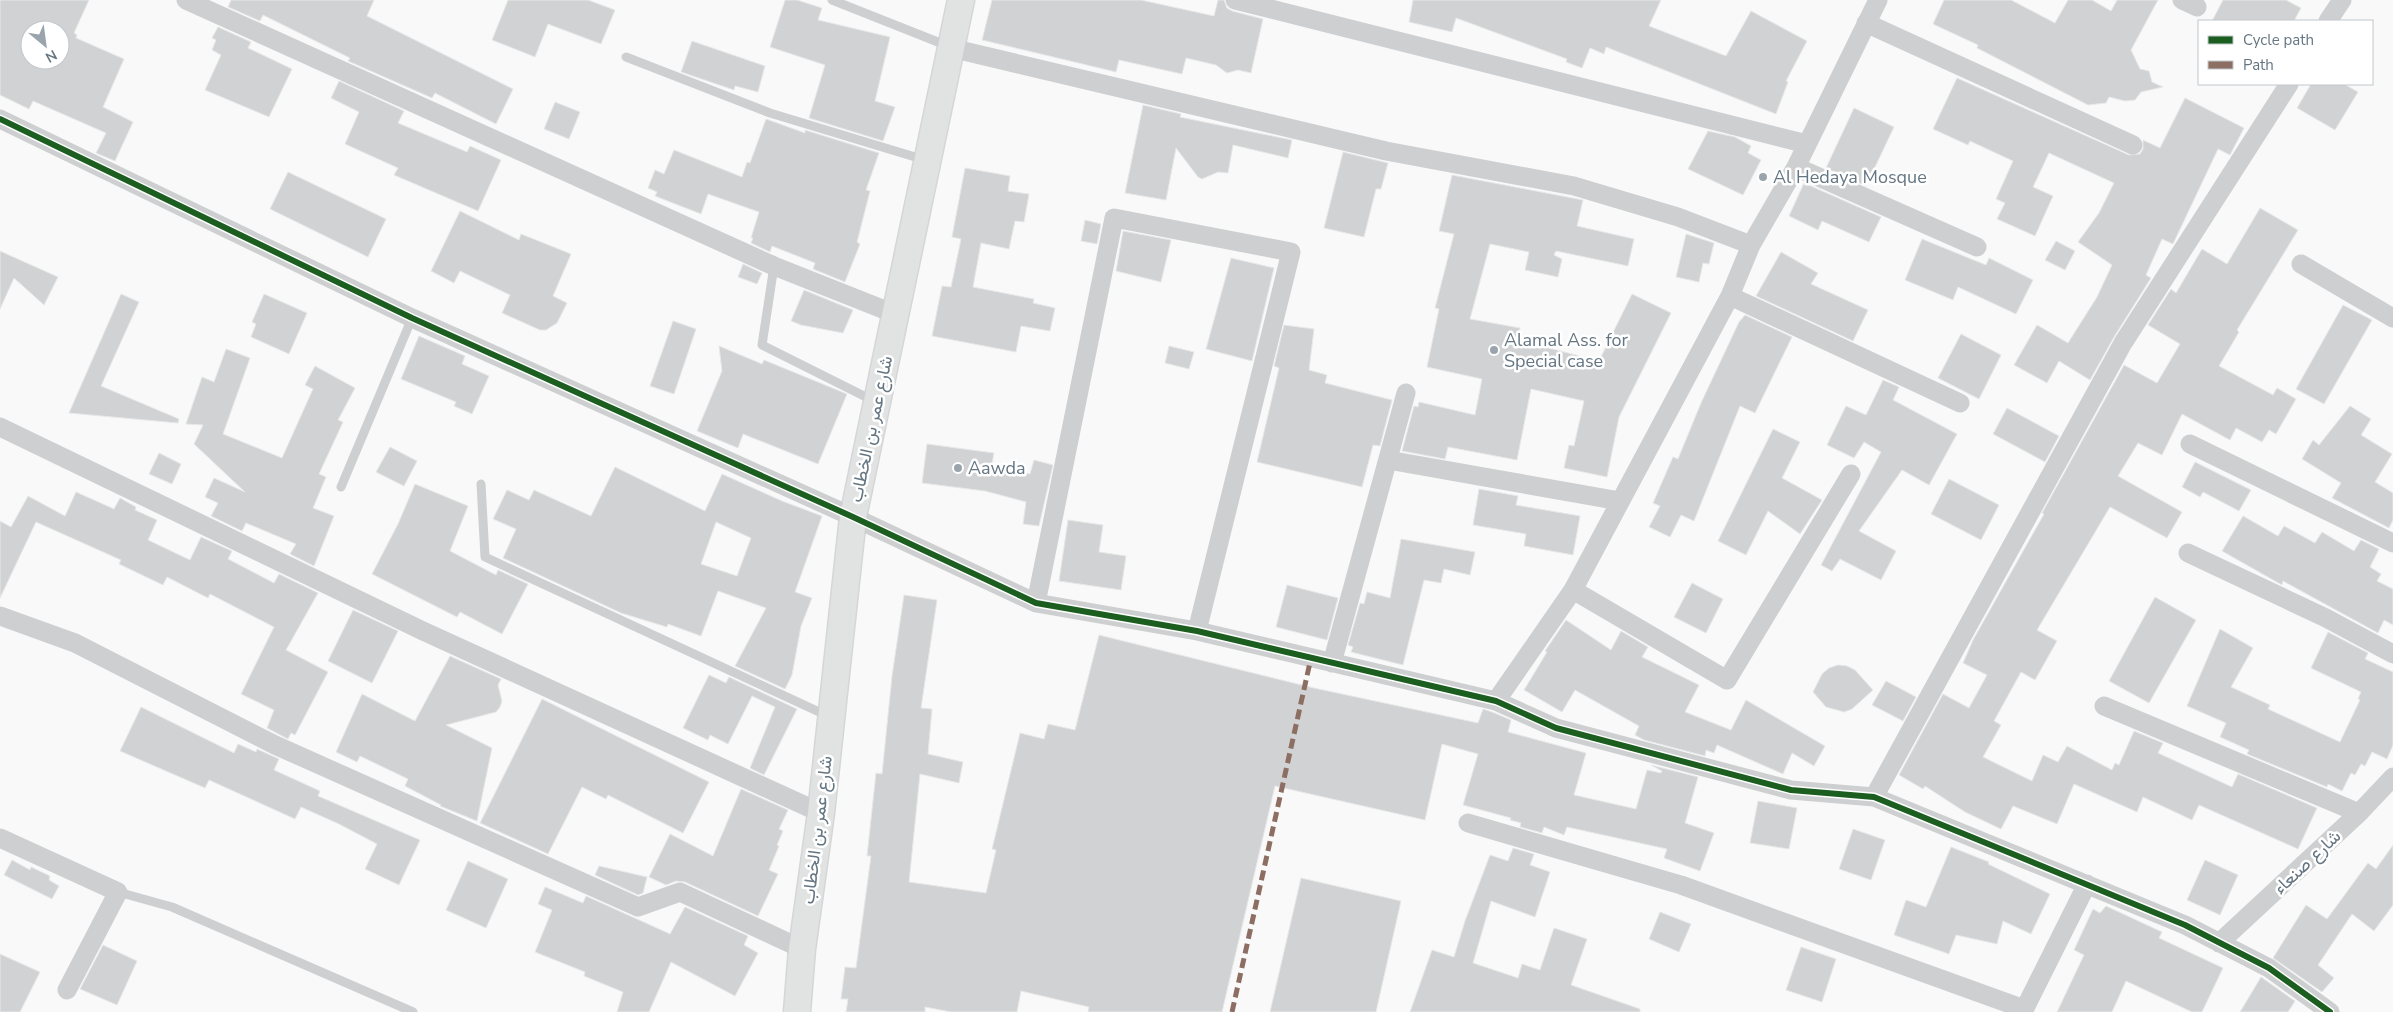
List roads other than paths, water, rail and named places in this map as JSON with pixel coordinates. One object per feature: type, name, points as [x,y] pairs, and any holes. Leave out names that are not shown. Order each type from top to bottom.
[{"type":"main road","name":"شارع عمر بن الخطاب","points":[[797,1012],[802,949],[821,813],[853,517],[961,0]]},
{"type":"street","points":[[186,0],[774,266],[895,314]]},
{"type":"street","points":[[1235,0],[1807,144]]},
{"type":"street","points":[[1496,701],[1573,590],[1730,296],[1751,245],[1796,167],[1878,0]]},
{"type":"street","points":[[2329,20],[2342,0]]},
{"type":"street","points":[[1866,23],[2133,146]]},
{"type":"street","points":[[951,48],[1386,151],[1574,186],[1678,217],[1751,245]]},
{"type":"street","points":[[1874,797],[2124,343],[2287,85]]},
{"type":"street","points":[[0,119],[412,318],[853,517],[1036,603],[1197,631],[1496,701],[1556,728],[1791,790],[1874,797],[2184,925],[2218,944],[2269,968],[2330,1012]]},
{"type":"street","points":[[1796,167],[1977,246]]},
{"type":"street","points":[[1036,603],[1114,218],[1291,252],[1197,631]]},
{"type":"street","points":[[2301,264],[2393,318]]},
{"type":"street","points":[[1730,296],[1960,403]]},
{"type":"street","points":[[1332,662],[1406,393]]},
{"type":"street","points":[[0,426],[423,631],[821,813]]},
{"type":"street","points":[[2190,444],[2393,543]]},
{"type":"street","points":[[1388,460],[1620,500]]},
{"type":"street","points":[[1573,590],[1727,680],[1851,474]]},
{"type":"street","points":[[2188,553],[2326,618],[2393,654]]},
{"type":"street","points":[[0,616],[75,643],[275,745],[638,907],[680,892],[802,949]]},
{"type":"street","points":[[2104,706],[2359,813]]},
{"type":"street","name":"شارع صنعاء","points":[[2218,944],[2359,813],[2393,777]]},
{"type":"street","points":[[1468,823],[1681,885],[2023,1011],[2087,884]]},
{"type":"street","points":[[0,838],[118,892],[67,990]]},
{"type":"lane","points":[[832,0],[951,48]]},
{"type":"lane","points":[[626,56],[770,113],[928,161]]},
{"type":"lane","points":[[774,266],[762,345],[877,402]]},
{"type":"lane","points":[[341,488],[412,318]]},
{"type":"lane","points":[[481,484],[485,557],[830,717]]},
{"type":"lane","points":[[118,892],[172,906],[413,1012]]},
{"type":"place","name":"Al Hedaya Mosque","points":[[1763,177]]},
{"type":"place","name":"Alamal Ass. for Special case","points":[[1494,350]]},
{"type":"place","name":"Aawda","points":[[958,468]]}]
